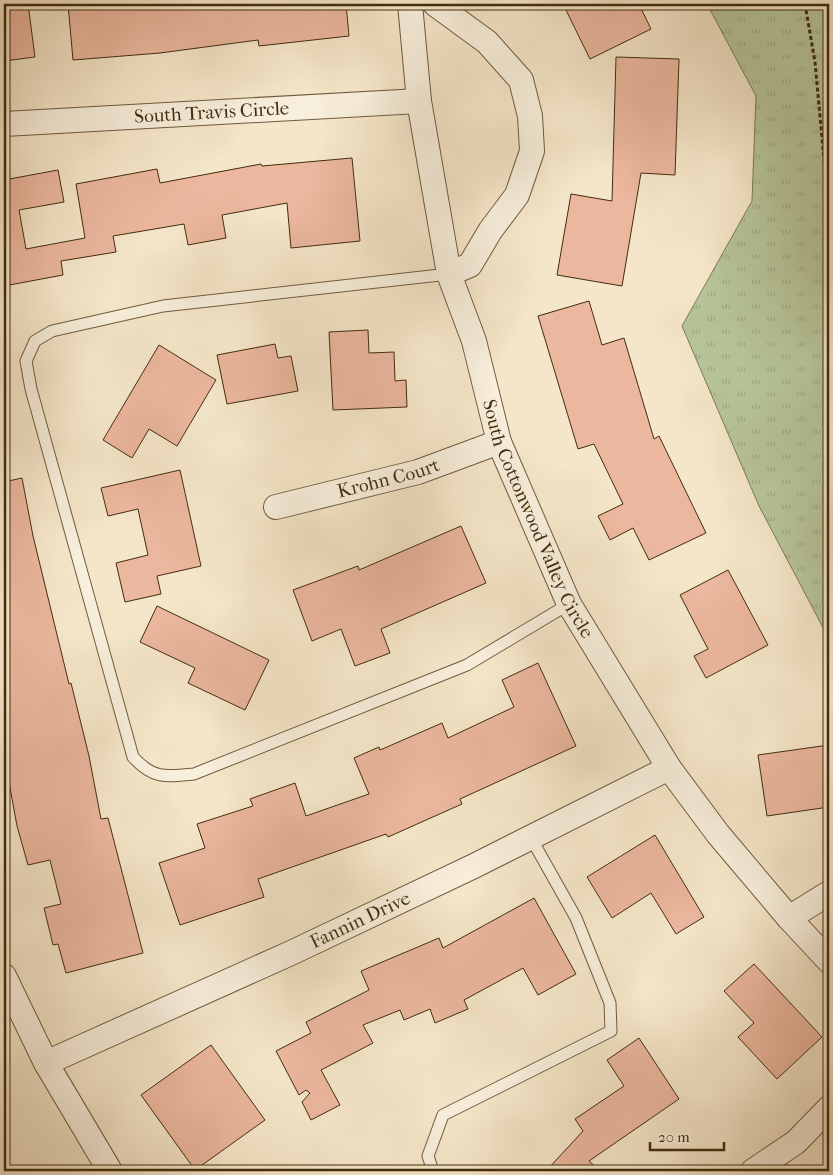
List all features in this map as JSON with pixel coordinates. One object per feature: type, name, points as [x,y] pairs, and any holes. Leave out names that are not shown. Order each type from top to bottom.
[{"type":"street","name":"South Cottonwood Valley Circle","points":[[410,4],[420,101],[449,274],[474,342],[499,442],[569,604],[670,768],[718,834],[789,918],[829,961]]},
{"type":"street","points":[[435,4],[487,42],[521,80],[530,116],[532,150],[518,195],[490,230],[470,265],[449,274]]},
{"type":"street","name":"South Travis Circle","points":[[4,124],[420,101]]},
{"type":"street","name":"Krohn Court","points":[[276,507],[418,472],[499,442]]},
{"type":"street","name":"Fannin Drive","points":[[46,1063],[291,953],[531,838],[670,768]]},
{"type":"street","points":[[789,918],[829,893]]},
{"type":"street","points":[[4,976],[46,1063],[110,1171]]},
{"type":"street","points":[[753,1171],[796,1142],[829,1108]]},
{"type":"lane","points":[[449,274],[163,306],[52,331],[35,342],[26,361],[31,389],[133,757],[146,771],[170,777],[194,774],[467,665],[569,604]]},
{"type":"lane","points":[[433,1171],[428,1156],[443,1115],[611,1031],[610,1003],[576,918],[531,838]]},
{"type":"path","points":[[806,4],[815,62],[826,181],[829,253]]},
{"type":"path","points":[[829,439],[827,463],[829,476]]},
{"type":"green space","points":[[707,4],[829,4],[829,639],[759,506],[682,326],[752,201],[756,96]]},
{"type":"building","points":[[4,4],[28,4],[35,57],[4,61]]},
{"type":"building","points":[[68,4],[346,4],[349,36],[259,46],[258,40],[160,53],[73,60]]},
{"type":"building","points":[[563,4],[639,4],[651,29],[590,59]]},
{"type":"building","points":[[616,57],[679,59],[675,175],[641,173],[622,286],[557,275],[571,194],[612,201]]},
{"type":"building","points":[[352,158],[360,241],[291,248],[287,203],[222,215],[226,238],[188,245],[184,224],[113,236],[116,252],[61,261],[63,275],[4,286],[4,180],[58,170],[64,202],[19,210],[26,249],[85,238],[76,184],[157,169],[160,183],[261,164],[262,166]]},
{"type":"building","points":[[589,301],[602,345],[624,338],[654,439],[659,436],[706,533],[649,560],[633,528],[610,540],[598,516],[623,504],[594,444],[578,449],[538,316]]},
{"type":"building","points":[[368,330],[369,353],[394,352],[395,381],[406,380],[407,407],[333,410],[329,332]]},
{"type":"building","points":[[275,344],[278,358],[291,356],[298,391],[227,404],[217,355]]},
{"type":"building","points":[[159,345],[216,380],[177,446],[149,429],[132,458],[103,440]]},
{"type":"building","points":[[180,470],[201,566],[157,576],[161,594],[125,602],[116,563],[148,555],[138,509],[108,516],[101,488]]},
{"type":"building","points":[[22,478],[33,536],[69,684],[71,683],[89,756],[101,819],[108,818],[143,953],[66,973],[58,944],[53,945],[44,908],[61,904],[50,860],[28,865],[17,826],[4,755],[4,555],[8,554],[4,536],[4,482]]},
{"type":"building","points":[[461,526],[486,583],[381,629],[390,653],[355,666],[341,629],[312,641],[293,590],[358,566],[359,570]]},
{"type":"building","points":[[728,570],[768,645],[706,678],[694,656],[708,649],[680,595]]},
{"type":"building","points":[[157,606],[269,660],[245,710],[188,683],[195,668],[140,642]]},
{"type":"building","points":[[538,663],[576,746],[460,799],[462,804],[388,837],[386,834],[258,879],[264,897],[180,925],[159,863],[205,848],[197,824],[253,806],[250,799],[295,783],[306,816],[369,794],[354,758],[379,747],[380,750],[442,723],[448,738],[514,707],[502,680]]},
{"type":"building","points":[[829,745],[829,807],[767,816],[758,755]]},
{"type":"building","points":[[655,835],[704,917],[676,934],[651,893],[612,918],[587,877]]},
{"type":"building","points":[[534,898],[576,974],[538,995],[523,968],[464,1000],[468,1009],[435,1023],[430,1009],[404,1020],[400,1010],[363,1025],[373,1043],[321,1070],[340,1105],[311,1120],[302,1102],[310,1093],[306,1090],[299,1095],[276,1051],[311,1033],[306,1022],[369,990],[361,971],[439,938],[443,948]]},
{"type":"building","points":[[754,964],[822,1037],[777,1079],[738,1037],[754,1023],[724,991]]},
{"type":"building","points":[[639,1038],[679,1099],[589,1161],[600,1171],[546,1171],[583,1131],[575,1119],[624,1086],[607,1060]]},
{"type":"building","points":[[211,1045],[265,1120],[195,1170],[141,1095]]}]
